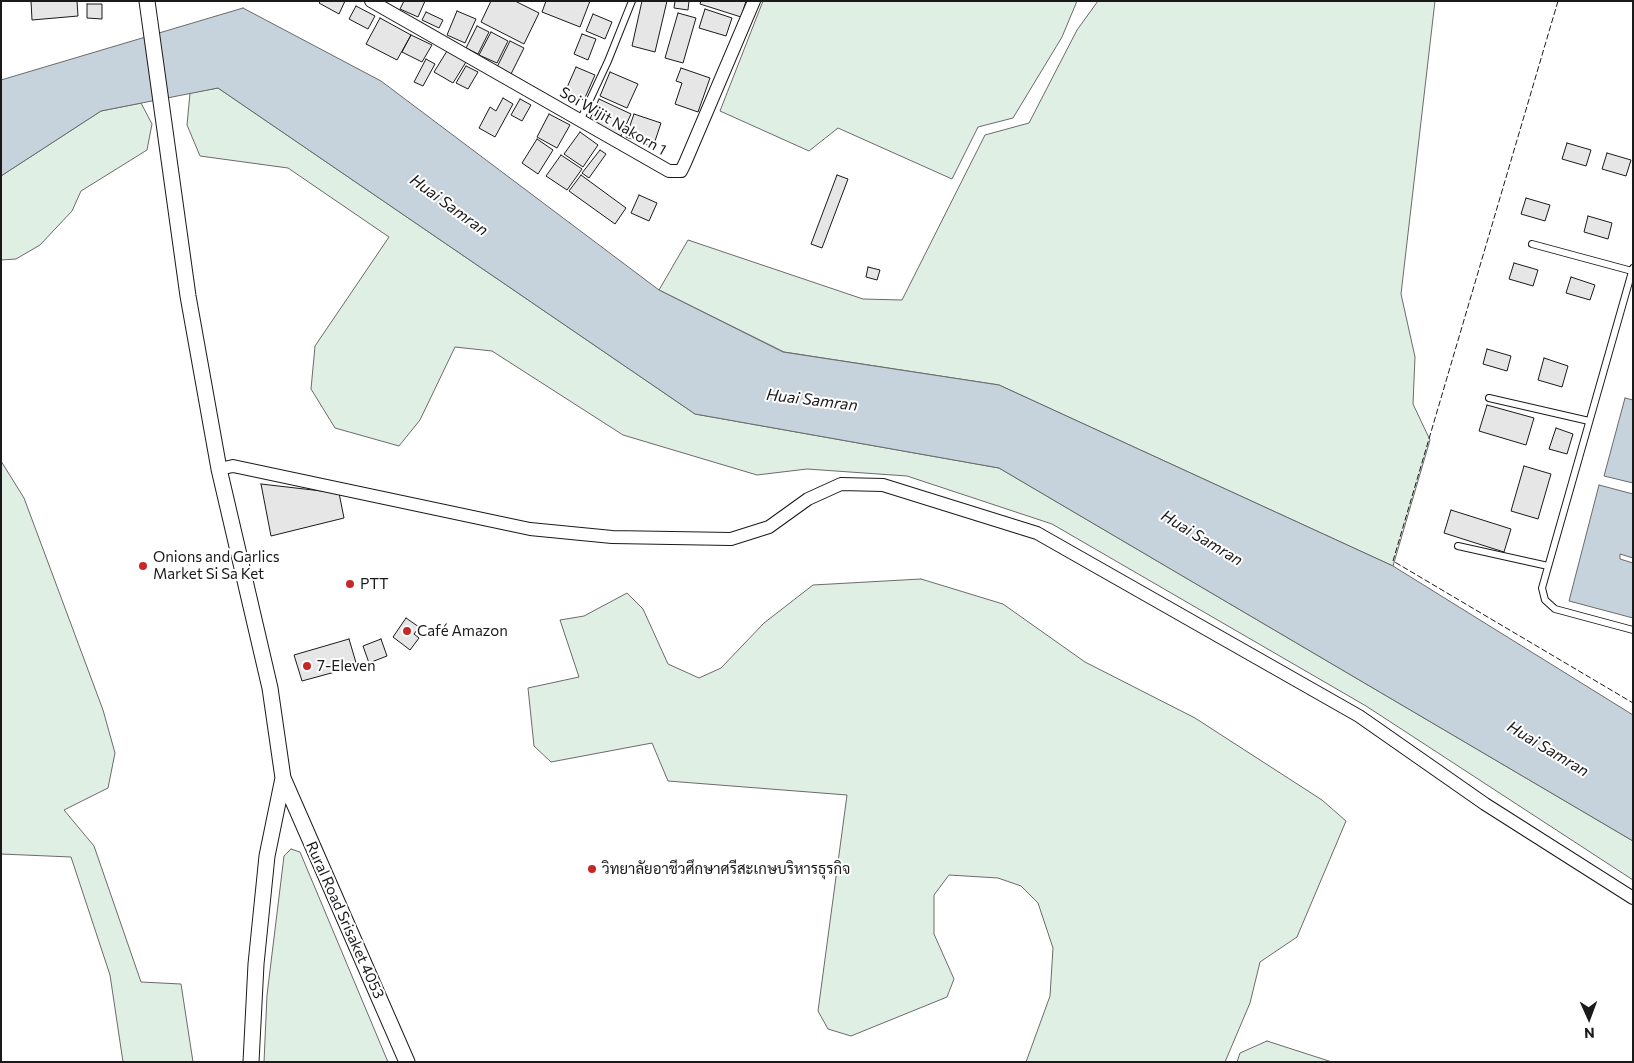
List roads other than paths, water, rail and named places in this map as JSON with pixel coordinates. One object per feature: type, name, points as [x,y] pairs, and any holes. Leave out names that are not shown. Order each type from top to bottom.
[{"type":"street","points":[[147,1],[188,296],[219,469],[270,688],[283,778],[266,866],[256,964],[251,1062]]},
{"type":"street","name":"Soi Wijit Nakorn 1","points":[[371,1],[668,171],[680,171],[685,164],[754,1]]},
{"type":"street","points":[[219,469],[233,466],[530,528],[612,537],[731,539],[769,527],[808,499],[841,484],[883,485],[1037,533],[1359,716],[1485,804],[1633,898]]},
{"type":"street","name":"Rural Road Srisaket 4053","points":[[283,778],[407,1062]]},
{"type":"lane","points":[[580,121],[608,61],[632,1]]},
{"type":"lane","points":[[1532,244],[1632,270],[1542,588],[1546,600],[1555,609],[1633,630]]},
{"type":"lane","points":[[1489,398],[1589,421]]},
{"type":"lane","points":[[1458,546],[1548,566]]},
{"type":"water","name":"Huai Samran","points":[[243,8],[381,81],[659,290],[783,352],[999,385],[1393,566],[1633,715],[1633,841],[999,468],[695,414],[218,88],[101,111],[1,176],[1,80]]},
{"type":"water","points":[[1625,398],[1633,400],[1633,483],[1604,476]]},
{"type":"water","points":[[1599,485],[1633,494],[1633,558],[1620,554],[1620,559],[1633,563],[1633,618],[1569,601]]},
{"type":"place","name":"Onions and Garlics Market Si Sa Ket","points":[[143,566]]},
{"type":"place","name":"PTT","points":[[350,584]]},
{"type":"place","name":"Café Amazon","points":[[407,631]]},
{"type":"place","name":"7-Eleven","points":[[307,666]]},
{"type":"place","name":"วิทยาลัยอาชีวศึกษาศรีสะเกษบริหารธุรกิจ","points":[[592,869]]}]
